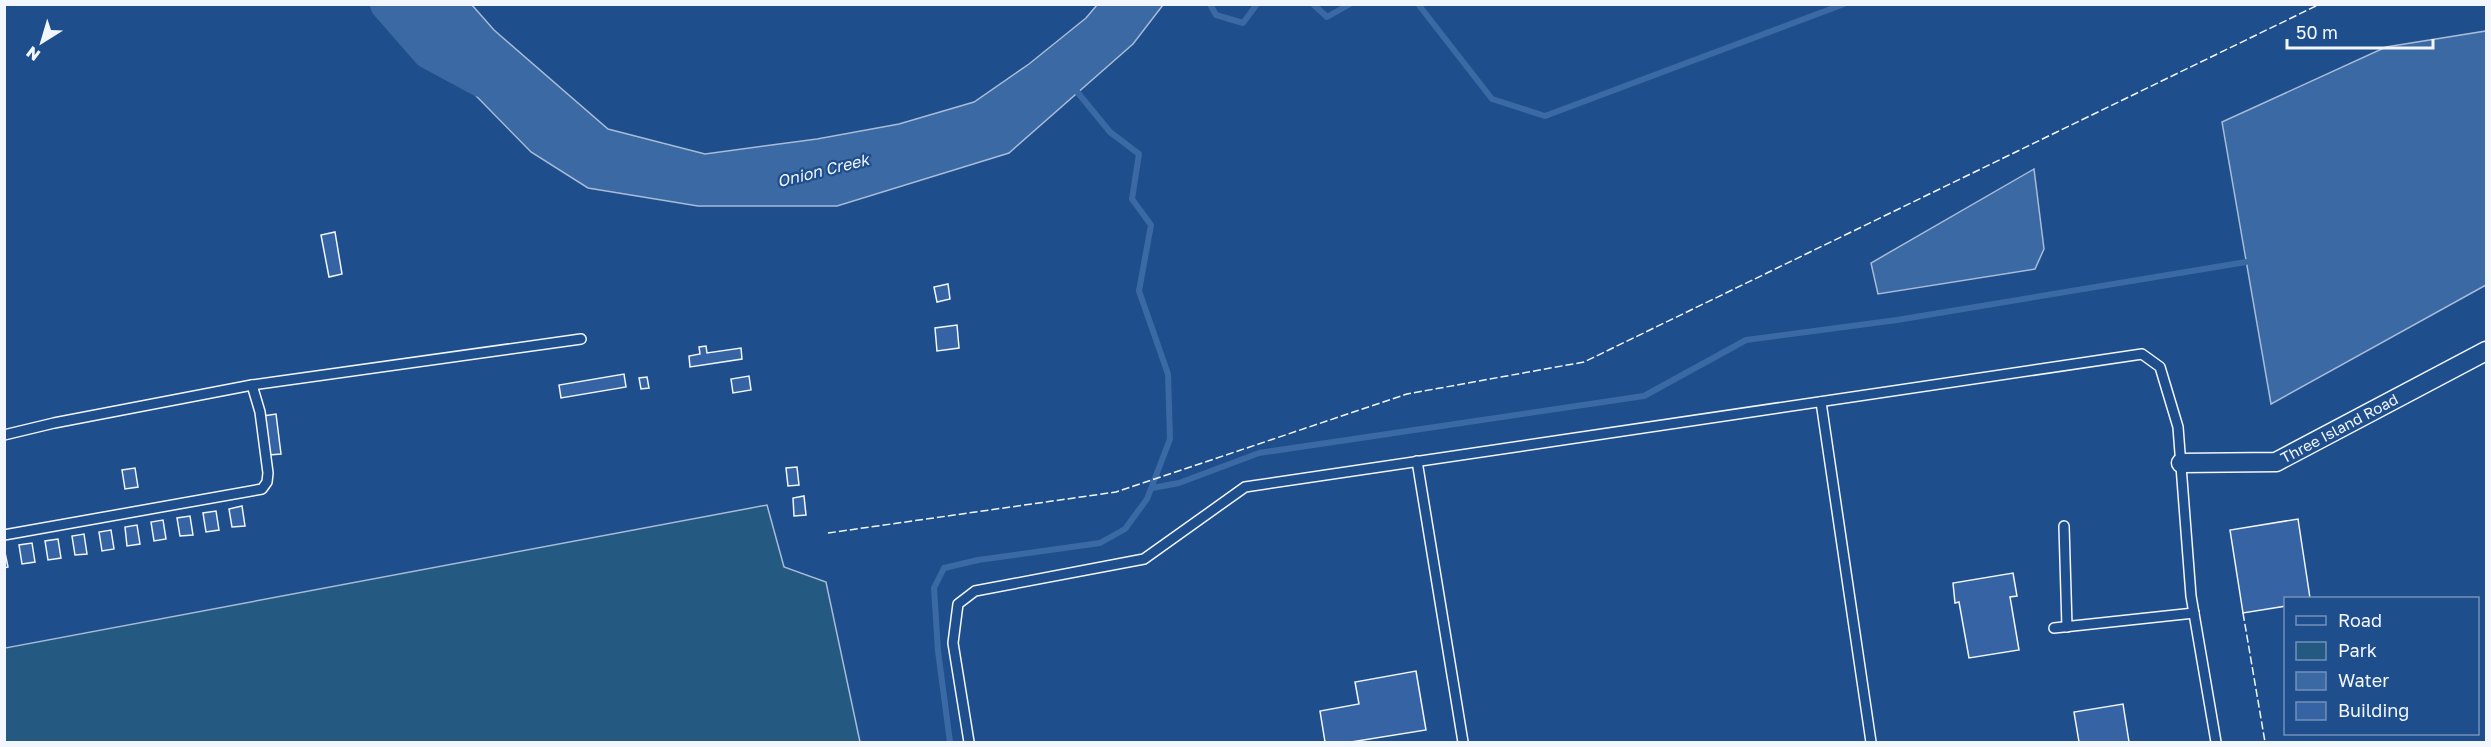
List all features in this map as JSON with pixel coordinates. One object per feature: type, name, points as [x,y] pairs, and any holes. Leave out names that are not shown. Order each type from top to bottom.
[{"type":"street","name":"Three Island Road","points":[[2181,463],[2276,462],[2487,351]]},
{"type":"lane","points":[[4,435],[54,423],[252,385],[581,339]]},
{"type":"lane","points":[[969,742],[953,643],[958,604],[975,591],[1144,560],[1245,487],[2142,354],[2160,367],[2178,427],[2194,613],[2216,742]]},
{"type":"lane","points":[[4,535],[262,489],[267,482],[268,473],[260,412],[252,385]]},
{"type":"lane","points":[[1821,402],[1871,742]]},
{"type":"lane","points":[[1416,461],[1463,742]]},
{"type":"lane","points":[[2064,526],[2067,627]]},
{"type":"lane","points":[[2054,628],[2194,613]]},
{"type":"green space","points":[[767,505],[784,567],[826,582],[860,742],[5,742],[5,648]]},
{"type":"water","points":[[394,5],[472,5],[494,30],[608,129],[705,154],[817,139],[899,124],[974,102],[1029,64],[1086,18],[1097,5],[1163,5],[1133,44],[1009,153],[837,206],[698,206],[588,188],[531,152],[439,58]]},
{"type":"water","points":[[2486,31],[2486,285],[2271,404],[2222,122],[2386,47]]},
{"type":"water","points":[[2034,169],[2044,249],[2035,269],[1878,294],[1871,263]]},
{"type":"building","points":[[335,232],[342,274],[329,277],[321,235]]},
{"type":"building","points":[[948,284],[950,299],[937,302],[934,287]]},
{"type":"building","points":[[957,325],[959,348],[937,351],[935,328]]},
{"type":"building","points":[[706,346],[707,353],[741,348],[742,359],[690,367],[689,356],[700,354],[699,347]]},
{"type":"building","points":[[624,374],[626,387],[561,398],[559,385]]},
{"type":"building","points":[[749,376],[751,390],[733,393],[731,379]]},
{"type":"building","points":[[647,377],[649,388],[641,389],[639,378]]},
{"type":"building","points":[[276,414],[281,454],[269,455],[263,416]]},
{"type":"building","points":[[797,467],[799,485],[788,486],[786,468]]},
{"type":"building","points":[[135,468],[138,487],[125,489],[122,470]]},
{"type":"building","points":[[804,496],[806,515],[794,516],[793,498]]},
{"type":"building","points":[[242,506],[245,526],[232,527],[229,509]]},
{"type":"building","points":[[216,511],[219,530],[206,532],[203,513]]},
{"type":"building","points":[[190,516],[193,535],[180,536],[177,518]]},
{"type":"building","points":[[2298,519],[2310,597],[2284,597],[2284,606],[2243,613],[2230,530]]},
{"type":"building","points":[[163,520],[166,539],[154,541],[151,522]]},
{"type":"building","points":[[137,525],[140,544],[127,546],[125,527]]},
{"type":"building","points":[[111,530],[114,549],[102,551],[99,532]]},
{"type":"building","points":[[84,534],[87,554],[75,555],[72,536]]},
{"type":"building","points":[[58,539],[61,558],[48,560],[45,541]]},
{"type":"building","points":[[32,543],[35,562],[22,564],[19,545]]},
{"type":"building","points":[[4,548],[8,567],[4,568]]},
{"type":"building","points":[[2013,573],[2017,596],[2010,597],[2019,650],[1969,658],[1959,602],[1955,603],[1953,583]]},
{"type":"building","points":[[1416,671],[1426,730],[1351,742],[1325,742],[1320,711],[1359,704],[1355,682]]},
{"type":"building","points":[[2123,704],[2129,742],[2079,742],[2074,712]]},
{"type":"waterway","name":"Onion Creek","points":[[387,4],[429,52],[481,80]]},
{"type":"waterway","points":[[1210,4],[1216,15],[1243,23],[1257,4]]},
{"type":"waterway","points":[[1313,4],[1327,17],[1350,4]]},
{"type":"waterway","points":[[1418,4],[1492,99],[1545,116],[1844,4]]},
{"type":"waterway","points":[[950,742],[938,651],[934,588],[944,568],[978,560],[1100,543],[1125,529],[1147,499],[1170,439],[1168,374],[1139,291],[1151,225],[1132,199],[1139,154],[1110,132],[1074,88]]},
{"type":"waterway","points":[[1152,488],[1179,483],[1259,453],[1644,396],[1746,340],[1897,320],[2246,262]]},
{"type":"fence","points":[[828,533],[1116,492],[1407,394],[1584,362],[2320,4]]},
{"type":"fence","points":[[2243,613],[2265,742]]}]
